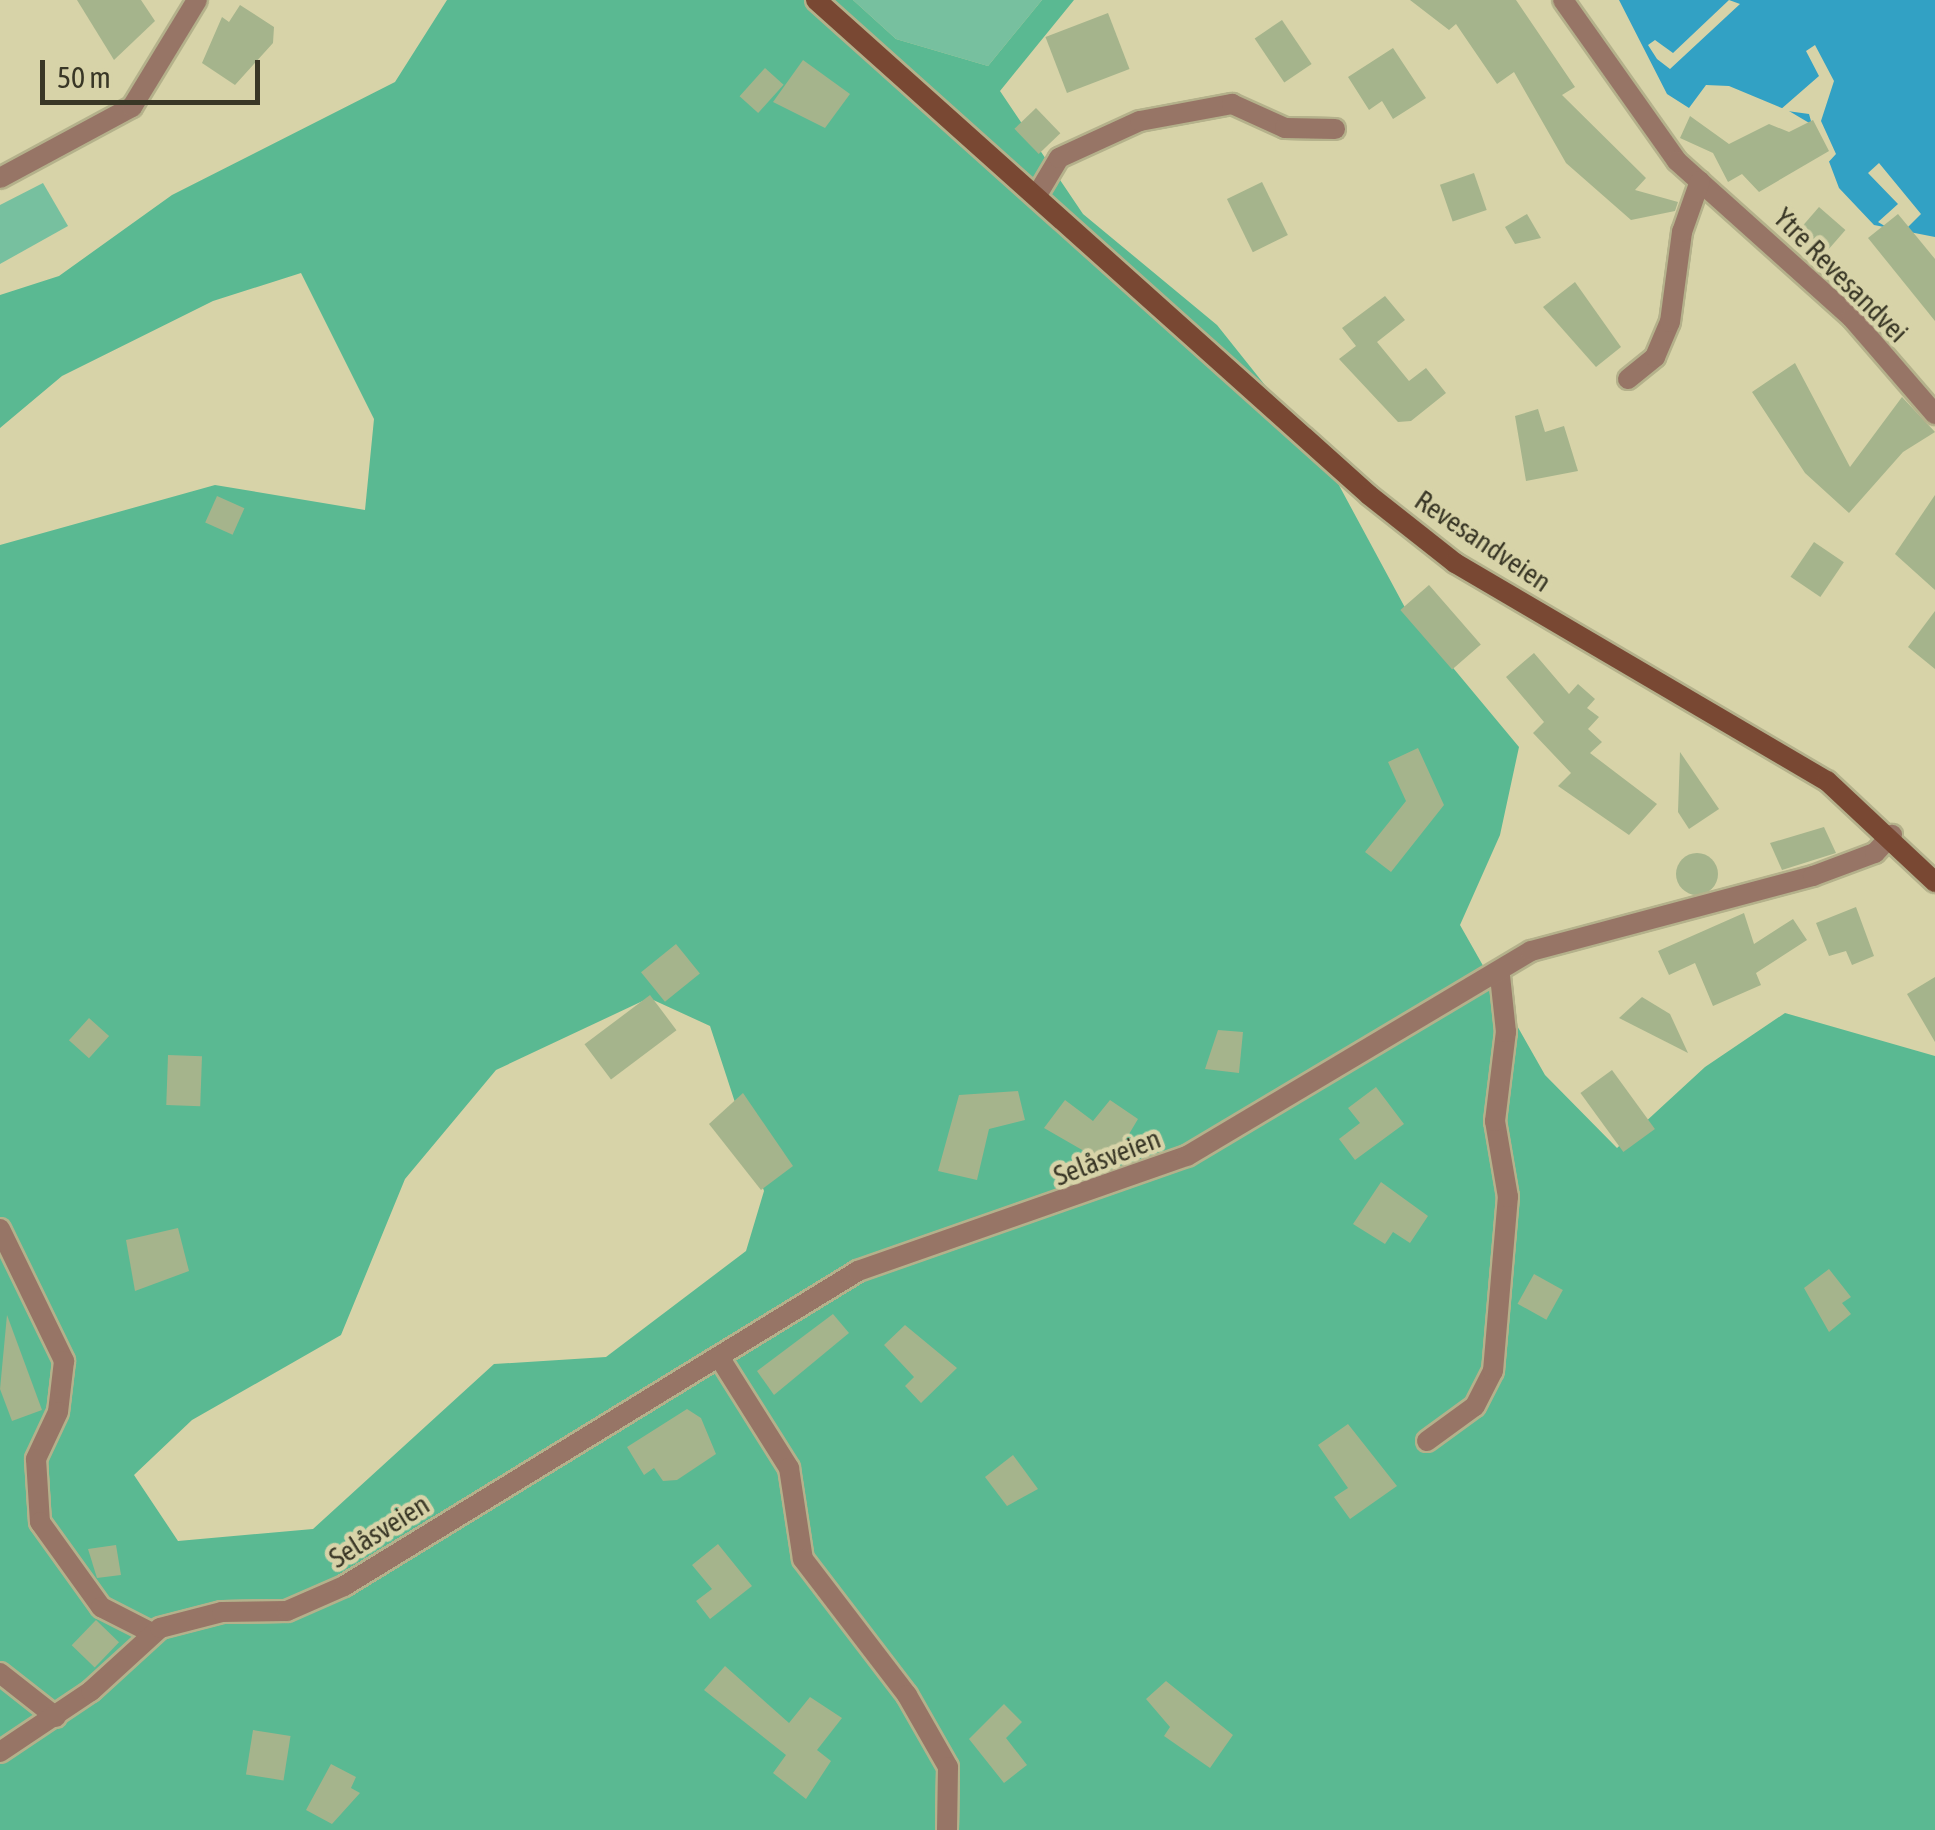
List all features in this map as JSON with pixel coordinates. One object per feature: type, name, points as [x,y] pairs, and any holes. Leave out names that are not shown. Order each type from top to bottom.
[{"type":"main road","name":"Revesandveien","points":[[816,0],[1455,563],[1786,755],[1892,835],[1933,876]]},
{"type":"street","points":[[0,178],[132,107],[196,0]]},
{"type":"street","name":"Ytre Revesandvei","points":[[1564,0],[1700,181],[1852,318],[1935,414]]},
{"type":"street","points":[[1037,195],[1059,158],[1140,120],[1232,104],[1285,128],[1335,129]]},
{"type":"street","points":[[1628,379],[1656,357],[1670,322],[1682,232],[1700,181]]},
{"type":"street","name":"Selåsveien","points":[[0,1752],[56,1716],[152,1633],[206,1614],[308,1604],[894,1254],[1096,1195],[1187,1156],[1400,1021],[1500,976],[1531,952],[1813,876],[1874,854],[1892,835]]},
{"type":"street","points":[[1427,1441],[1475,1406],[1493,1371],[1508,1197],[1495,1122],[1506,1032],[1500,976]]},
{"type":"street","points":[[0,1229],[64,1361],[58,1412],[36,1459],[40,1522],[101,1607],[152,1633]]},
{"type":"street","points":[[722,1360],[788,1468],[803,1559],[907,1695],[948,1767],[947,1830]]},
{"type":"street","points":[[0,1673],[56,1716]]},
{"type":"green space","points":[[447,0],[853,0],[896,39],[988,66],[1042,0],[1074,0],[1000,91],[1083,214],[1217,325],[1327,463],[1409,615],[1519,747],[1500,835],[1460,925],[1545,1075],[1617,1148],[1705,1067],[1785,1013],[1935,1056],[1935,1830],[0,1830],[0,545],[215,485],[365,510],[374,419],[301,273],[213,301],[62,376],[0,428],[0,295],[59,276],[172,195],[395,82]],"holes":[[[649,998],[710,1026],[764,1191],[746,1251],[606,1357],[494,1364],[313,1529],[178,1541],[134,1475],[192,1420],[341,1335],[405,1179],[496,1070]]]},
{"type":"green space","points":[[853,0],[1042,0],[988,66],[896,39]]},
{"type":"green space","points":[[43,183],[68,226],[0,264],[0,205]]},
{"type":"water","points":[[1619,0],[1935,0],[1935,237],[1874,225],[1839,188],[1816,127],[1789,111],[1729,86],[1706,85],[1689,108],[1667,94]]},
{"type":"pier","points":[[1729,0],[1740,4],[1670,69],[1657,59],[1648,45],[1655,40],[1673,53]]},
{"type":"pier","points":[[1815,45],[1834,81],[1821,121],[1836,154],[1824,167],[1809,114],[1780,110],[1819,76],[1806,51]]},
{"type":"pier","points":[[1879,163],[1921,214],[1900,235],[1878,222],[1898,204],[1868,173]]},
{"type":"building","points":[[77,0],[141,0],[155,21],[114,60]]},
{"type":"building","points":[[1410,0],[1516,0],[1575,87],[1562,95],[1646,178],[1635,190],[1678,202],[1675,211],[1631,220],[1566,163],[1514,72],[1497,84],[1456,24],[1449,30]]},
{"type":"building","points":[[240,5],[274,27],[273,43],[235,85],[202,63],[222,17],[229,22]]},
{"type":"building","points":[[1108,13],[1130,69],[1067,93],[1045,37]]},
{"type":"building","points":[[1282,20],[1312,64],[1284,82],[1255,38]]},
{"type":"building","points":[[1393,48],[1426,98],[1393,119],[1382,101],[1369,110],[1348,77]]},
{"type":"building","points":[[803,60],[850,94],[825,128],[773,102]]},
{"type":"building","points":[[765,68],[784,85],[758,113],[740,96]]},
{"type":"building","points":[[1036,108],[1060,133],[1039,154],[1014,129]]},
{"type":"building","points":[[1690,116],[1729,144],[1769,124],[1789,132],[1813,120],[1829,151],[1759,192],[1742,174],[1728,182],[1713,153],[1680,138]]},
{"type":"building","points":[[1474,173],[1487,210],[1453,222],[1440,185]]},
{"type":"building","points":[[1262,182],[1288,235],[1253,252],[1227,199]]},
{"type":"building","points":[[1819,207],[1845,230],[1823,256],[1797,233]]},
{"type":"building","points":[[1527,214],[1541,238],[1515,244],[1505,227]]},
{"type":"building","points":[[1898,214],[1935,259],[1935,321],[1868,238]]},
{"type":"building","points":[[1575,282],[1621,347],[1596,367],[1543,307]]},
{"type":"building","points":[[1385,296],[1405,320],[1377,342],[1409,381],[1426,368],[1446,393],[1411,421],[1398,422],[1339,359],[1356,346],[1342,328]]},
{"type":"building","points":[[1795,363],[1850,467],[1902,397],[1935,432],[1903,452],[1849,513],[1805,473],[1752,392]]},
{"type":"building","points":[[1538,409],[1545,432],[1564,426],[1578,471],[1526,481],[1515,416]]},
{"type":"building","points":[[1935,495],[1935,590],[1895,554]]},
{"type":"building","points":[[217,496],[244,508],[233,535],[205,522]]},
{"type":"building","points":[[1814,542],[1844,562],[1820,597],[1791,577]]},
{"type":"building","points":[[1429,585],[1481,645],[1452,670],[1400,610]]},
{"type":"building","points":[[1935,611],[1935,669],[1908,647]]},
{"type":"building","points":[[1534,653],[1569,694],[1578,684],[1595,699],[1587,708],[1599,717],[1588,729],[1602,742],[1590,753],[1657,804],[1629,835],[1558,786],[1571,773],[1533,733],[1544,722],[1506,677]]},
{"type":"building","points":[[1418,748],[1444,805],[1391,872],[1365,852],[1406,801],[1388,762]]},
{"type":"building","points":[[1680,752],[1719,809],[1689,829],[1678,812]]},
{"type":"building","points":[[1824,827],[1836,853],[1782,870],[1770,843]]},
{"type":"building","points":[[1697,853],[1712,859],[1718,874],[1712,889],[1697,895],[1682,889],[1676,874],[1682,859]]},
{"type":"building","points":[[1856,907],[1874,956],[1852,965],[1846,951],[1829,956],[1816,923]]},
{"type":"building","points":[[1744,913],[1754,944],[1793,919],[1807,940],[1756,973],[1761,985],[1713,1006],[1695,963],[1669,975],[1658,951]]},
{"type":"building","points":[[676,944],[700,974],[665,1002],[641,972]]},
{"type":"building","points":[[1935,977],[1935,1042],[1907,994]]},
{"type":"building","points":[[650,995],[676,1030],[611,1079],[585,1044]]},
{"type":"building","points":[[1642,997],[1670,1014],[1688,1053],[1619,1018]]},
{"type":"building","points":[[89,1018],[109,1036],[89,1058],[69,1040]]},
{"type":"building","points":[[1218,1030],[1243,1032],[1239,1073],[1205,1069]]},
{"type":"building","points":[[168,1055],[202,1056],[200,1106],[166,1105]]},
{"type":"building","points":[[1612,1070],[1655,1129],[1623,1152],[1580,1093]]},
{"type":"building","points":[[1376,1087],[1404,1124],[1355,1160],[1339,1139],[1360,1123],[1348,1108]]},
{"type":"building","points":[[1018,1091],[1025,1120],[989,1129],[977,1180],[938,1171],[959,1095]]},
{"type":"building","points":[[743,1093],[793,1166],[761,1190],[709,1124]]},
{"type":"building","points":[[1065,1100],[1093,1121],[1110,1100],[1138,1119],[1110,1166],[1044,1128]]},
{"type":"building","points":[[1381,1182],[1428,1216],[1410,1243],[1393,1232],[1385,1244],[1353,1224]]},
{"type":"building","points":[[178,1228],[189,1271],[135,1291],[126,1240]]},
{"type":"building","points":[[1829,1269],[1851,1297],[1842,1303],[1851,1314],[1829,1332],[1804,1288]]},
{"type":"building","points":[[1534,1274],[1563,1290],[1546,1320],[1518,1304]]},
{"type":"building","points":[[833,1314],[849,1333],[774,1395],[757,1371]]},
{"type":"building","points":[[7,1315],[42,1410],[12,1421],[0,1389]]},
{"type":"building","points":[[905,1325],[957,1368],[921,1403],[905,1386],[914,1377],[884,1345]]},
{"type":"building","points":[[687,1409],[701,1418],[716,1454],[677,1480],[663,1481],[654,1468],[644,1475],[627,1447]]},
{"type":"building","points":[[1348,1424],[1397,1486],[1350,1519],[1334,1497],[1348,1488],[1318,1445]]},
{"type":"building","points":[[1013,1455],[1038,1489],[1007,1506],[985,1477]]},
{"type":"building","points":[[718,1544],[752,1586],[710,1619],[696,1601],[712,1589],[692,1565]]},
{"type":"building","points":[[116,1545],[121,1575],[97,1578],[88,1549]]},
{"type":"building","points":[[96,1620],[119,1642],[95,1667],[72,1645]]},
{"type":"building","points":[[725,1666],[789,1723],[810,1697],[842,1718],[817,1750],[831,1761],[806,1799],[773,1773],[786,1755],[704,1690]]},
{"type":"building","points":[[1166,1681],[1233,1735],[1210,1768],[1164,1736],[1170,1727],[1146,1699]]},
{"type":"building","points":[[1004,1704],[1022,1722],[1006,1738],[1027,1765],[1004,1783],[969,1739]]},
{"type":"building","points":[[253,1730],[291,1736],[283,1780],[246,1774]]},
{"type":"building","points":[[331,1764],[356,1777],[351,1788],[360,1793],[332,1824],[306,1810]]}]
